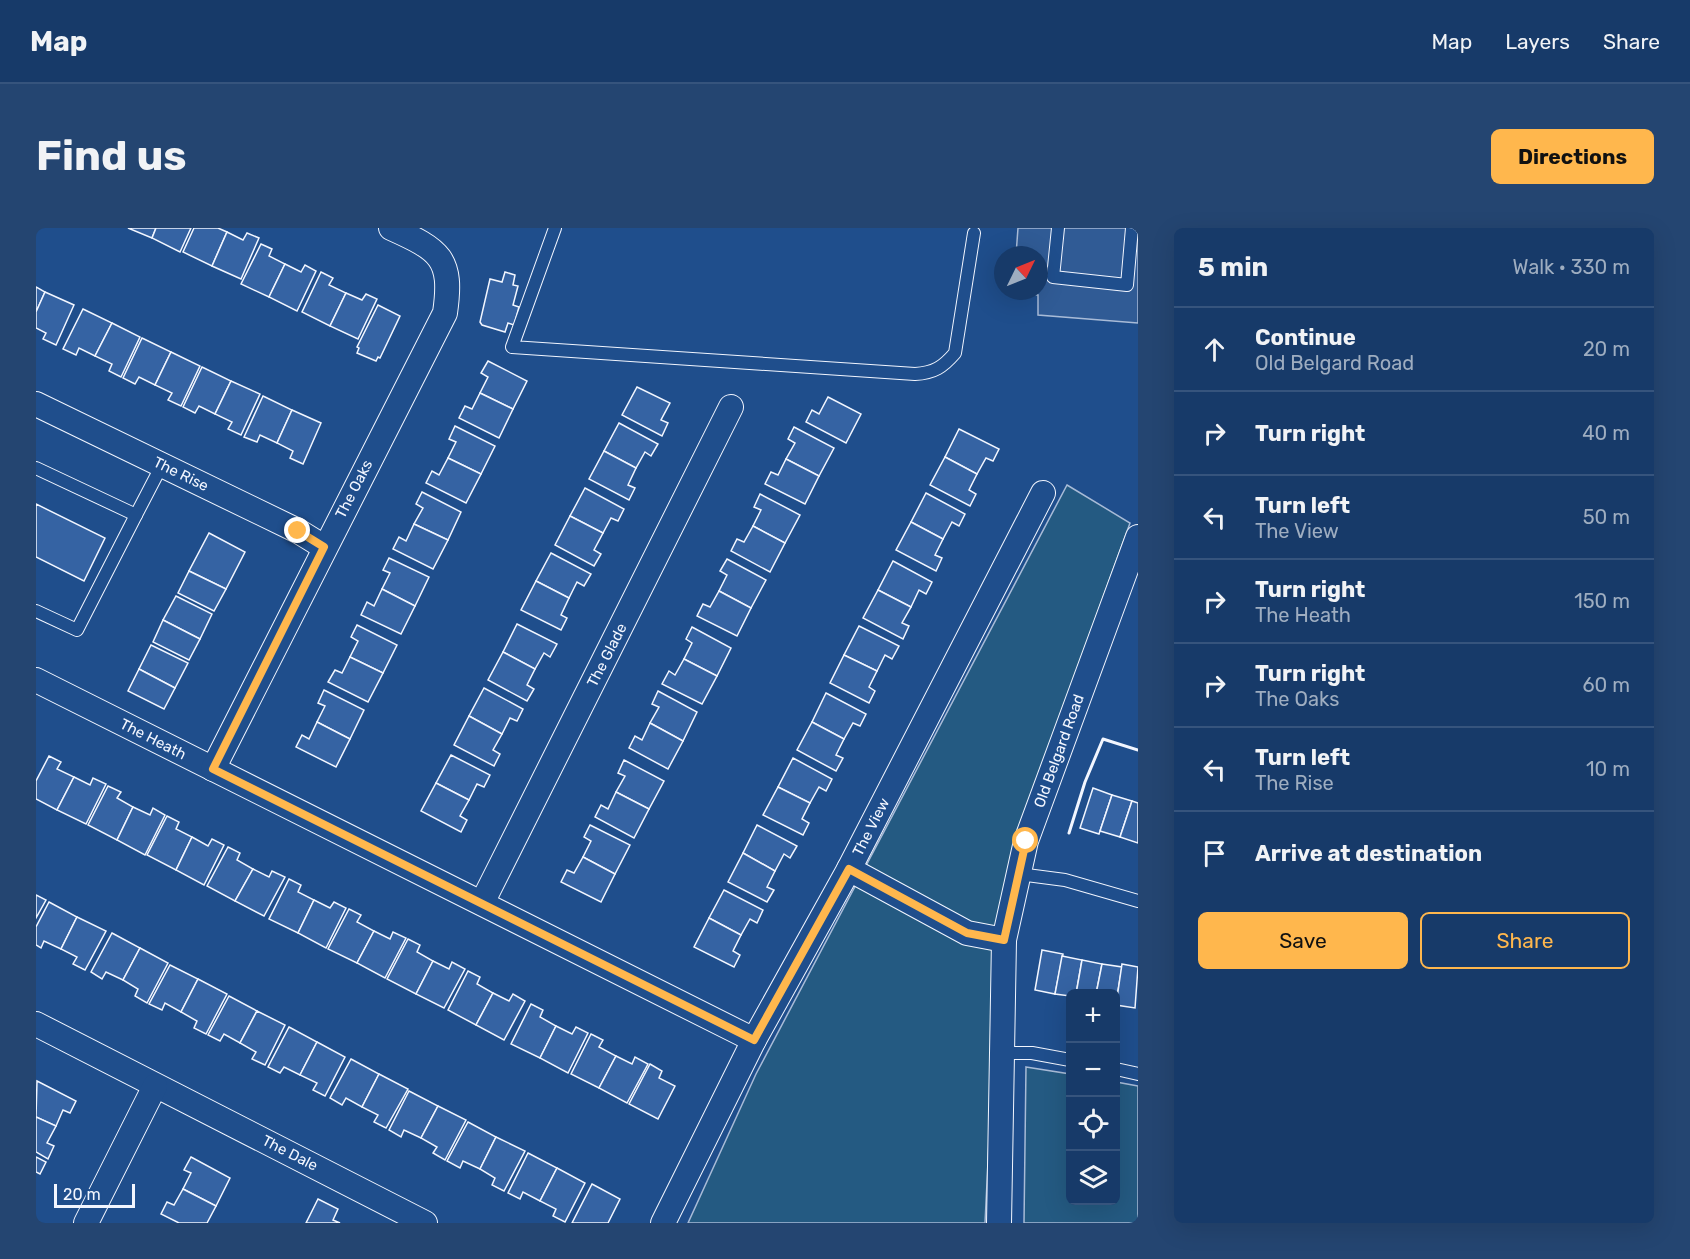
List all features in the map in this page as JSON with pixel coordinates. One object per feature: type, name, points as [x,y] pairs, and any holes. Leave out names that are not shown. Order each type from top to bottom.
[{"type":"street","name":"The Oaks","points":[[213,769],[324,547],[445,314],[449,285],[443,262],[421,242],[391,228]]},
{"type":"street","name":"The Rise","points":[[36,404],[298,531],[324,547]]},
{"type":"street","name":"The Glade","points":[[482,903],[731,407]]},
{"type":"street","name":"The View","points":[[663,1223],[754,1040],[849,869],[1043,493]]},
{"type":"street","name":"Old Belgard Road","points":[[999,1223],[1004,940],[1026,841],[1138,537]]},
{"type":"street","name":"The Heath","points":[[36,680],[754,1040]]},
{"type":"street","points":[[849,869],[967,933],[1004,940]]},
{"type":"street","name":"The Dale","points":[[36,1024],[424,1223]]},
{"type":"street","points":[[86,1223],[155,1086]]},
{"type":"lane","points":[[555,228],[512,347],[915,374],[931,373],[946,364],[955,353],[975,233]]},
{"type":"lane","points":[[1058,228],[1053,277],[1127,285],[1132,228]]},
{"type":"lane","points":[[36,611],[77,630],[162,465]]},
{"type":"lane","points":[[36,468],[136,515]]},
{"type":"lane","points":[[1018,874],[1065,880],[1138,901]]},
{"type":"lane","points":[[1002,1053],[1032,1053],[1066,1059]]},
{"type":"lane","points":[[1120,1070],[1138,1074]]},
{"type":"shaded area","points":[[1018,228],[1138,228],[1138,323],[1038,315],[1038,300],[1048,300],[1048,246],[1017,246]]},
{"type":"shaded area","points":[[1067,485],[1130,523],[1015,841],[993,1060],[985,1223],[688,1223],[756,1074]]},
{"type":"shaded area","points":[[1026,1067],[1066,1073],[1066,1205],[1120,1205],[1120,1083],[1138,1086],[1138,1223],[1024,1223]]},
{"type":"building","points":[[128,228],[156,228],[152,238]]},
{"type":"building","points":[[156,228],[191,228],[180,252],[152,238]]},
{"type":"building","points":[[194,228],[218,228],[227,232],[212,266],[183,252]]},
{"type":"building","points":[[227,232],[243,240],[247,233],[259,238],[241,279],[212,266]]},
{"type":"building","points":[[261,244],[272,249],[269,256],[285,264],[269,297],[241,284]]},
{"type":"building","points":[[285,264],[301,272],[305,265],[316,271],[297,311],[269,297]]},
{"type":"building","points":[[321,272],[333,278],[329,285],[346,293],[330,326],[302,312]]},
{"type":"building","points":[[505,272],[515,275],[513,285],[518,286],[513,305],[519,307],[514,325],[508,323],[505,332],[482,325],[480,322],[490,279],[502,282]]},
{"type":"building","points":[[36,287],[45,292],[36,312]]},
{"type":"building","points":[[45,292],[74,305],[56,345],[43,339],[46,333],[36,328],[36,312]]},
{"type":"building","points":[[346,293],[362,300],[366,294],[377,299],[358,339],[330,326]]},
{"type":"building","points":[[378,305],[400,316],[380,358],[378,357],[376,361],[357,353],[359,348],[357,347]]},
{"type":"building","points":[[83,309],[112,323],[95,356],[79,348],[76,355],[63,349]]},
{"type":"building","points":[[112,323],[140,337],[121,377],[109,371],[112,364],[95,356]]},
{"type":"building","points":[[142,338],[171,352],[155,385],[139,377],[135,384],[123,378]]},
{"type":"building","points":[[171,352],[200,366],[181,406],[168,400],[172,393],[155,385]]},
{"type":"building","points":[[488,361],[527,381],[513,409],[480,393],[488,377],[481,373]]},
{"type":"building","points":[[202,367],[231,381],[215,414],[199,406],[195,413],[183,407]]},
{"type":"building","points":[[231,381],[260,394],[241,435],[228,429],[232,422],[215,414]]},
{"type":"building","points":[[637,387],[670,403],[661,420],[668,423],[662,436],[622,415]]},
{"type":"building","points":[[480,393],[513,409],[499,438],[459,418],[465,406],[472,409]]},
{"type":"building","points":[[263,396],[292,410],[277,443],[260,435],[257,442],[244,437]]},
{"type":"building","points":[[828,397],[861,414],[846,443],[806,422],[812,410],[819,414]]},
{"type":"building","points":[[292,410],[321,423],[303,464],[290,458],[293,451],[277,443]]},
{"type":"building","points":[[619,423],[658,444],[651,456],[645,452],[636,468],[604,451]]},
{"type":"building","points":[[455,426],[495,446],[481,474],[448,458],[456,442],[449,439]]},
{"type":"building","points":[[794,427],[834,448],[819,476],[786,459],[795,443],[788,439]]},
{"type":"building","points":[[959,429],[999,449],[993,461],[986,458],[977,474],[945,457]]},
{"type":"building","points":[[604,451],[636,468],[628,485],[635,488],[629,500],[589,479]]},
{"type":"building","points":[[945,457],[977,474],[969,490],[976,494],[970,506],[930,485]]},
{"type":"building","points":[[448,458],[481,474],[466,503],[426,483],[432,471],[439,475]]},
{"type":"building","points":[[786,459],[819,476],[805,504],[765,484],[771,472],[778,475]]},
{"type":"building","points":[[585,488],[624,509],[618,521],[611,518],[603,533],[570,516]]},
{"type":"building","points":[[422,492],[461,512],[448,540],[414,524],[423,508],[416,504]]},
{"type":"building","points":[[926,493],[965,514],[959,526],[952,522],[943,539],[911,522]]},
{"type":"building","points":[[760,494],[800,515],[785,543],[753,526],[761,510],[754,507]]},
{"type":"building","points":[[36,504],[105,538],[84,581],[36,557]]},
{"type":"building","points":[[570,516],[603,533],[594,550],[601,554],[594,566],[555,545]]},
{"type":"building","points":[[911,522],[943,539],[935,555],[942,558],[936,571],[896,550]]},
{"type":"building","points":[[414,524],[448,540],[433,569],[393,549],[399,537],[406,541]]},
{"type":"building","points":[[753,526],[785,543],[770,572],[731,551],[737,539],[744,542]]},
{"type":"building","points":[[209,533],[245,552],[226,589],[189,571]]},
{"type":"building","points":[[551,553],[591,574],[584,586],[577,582],[569,598],[536,581]]},
{"type":"building","points":[[389,558],[429,577],[415,606],[382,589],[390,573],[383,570]]},
{"type":"building","points":[[727,559],[766,580],[751,608],[719,591],[727,575],[720,571]]},
{"type":"building","points":[[893,561],[932,582],[926,594],[919,590],[911,607],[878,590]]},
{"type":"building","points":[[189,571],[226,589],[214,611],[178,593]]},
{"type":"building","points":[[536,581],[569,598],[561,615],[567,618],[561,630],[521,610]]},
{"type":"building","points":[[382,589],[415,606],[401,634],[361,615],[367,602],[374,606]]},
{"type":"building","points":[[878,590],[911,607],[902,623],[909,626],[903,639],[863,618]]},
{"type":"building","points":[[719,591],[751,608],[737,636],[697,616],[703,604],[710,607]]},
{"type":"building","points":[[176,596],[212,614],[200,639],[163,620]]},
{"type":"building","points":[[163,620],[200,639],[189,660],[153,642]]},
{"type":"building","points":[[517,624],[557,644],[550,657],[544,653],[535,669],[503,652]]},
{"type":"building","points":[[357,625],[397,645],[383,673],[350,657],[358,641],[351,637]]},
{"type":"building","points":[[859,626],[899,646],[892,659],[885,655],[877,671],[844,655]]},
{"type":"building","points":[[692,627],[731,648],[717,676],[684,659],[692,643],[686,639]]},
{"type":"building","points":[[151,645],[188,663],[175,688],[139,669]]},
{"type":"building","points":[[503,652],[535,669],[527,685],[534,689],[527,701],[488,680]]},
{"type":"building","points":[[844,655],[877,671],[869,687],[875,691],[869,703],[830,683]]},
{"type":"building","points":[[350,657],[383,673],[368,702],[328,682],[335,670],[342,673]]},
{"type":"building","points":[[684,659],[717,676],[702,704],[662,684],[669,671],[675,675]]},
{"type":"building","points":[[139,669],[175,688],[164,709],[128,691]]},
{"type":"building","points":[[484,688],[523,709],[517,721],[510,718],[502,734],[469,716]]},
{"type":"building","points":[[324,690],[364,710],[350,739],[317,722],[325,706],[318,703]]},
{"type":"building","points":[[658,691],[697,712],[683,741],[650,723],[659,707],[652,704]]},
{"type":"building","points":[[826,693],[866,714],[860,726],[853,723],[844,739],[812,722]]},
{"type":"building","points":[[469,716],[502,734],[493,750],[500,754],[494,766],[454,745]]},
{"type":"building","points":[[317,722],[350,739],[336,767],[296,747],[302,735],[309,739]]},
{"type":"building","points":[[812,722],[844,739],[836,755],[843,758],[836,771],[797,750]]},
{"type":"building","points":[[650,723],[683,741],[668,769],[629,748],[635,736],[642,740]]},
{"type":"building","points":[[451,755],[490,775],[484,787],[477,784],[469,800],[436,783]]},
{"type":"building","points":[[49,756],[61,762],[57,769],[74,777],[57,810],[36,799],[36,781]]},
{"type":"building","points":[[793,758],[832,779],[826,791],[819,787],[810,803],[778,787]]},
{"type":"building","points":[[624,760],[664,781],[649,809],[616,792],[625,776],[618,773]]},
{"type":"building","points":[[74,777],[90,785],[93,778],[106,784],[86,824],[57,810]]},
{"type":"building","points":[[436,783],[469,800],[460,816],[467,820],[461,832],[421,811]]},
{"type":"building","points":[[108,786],[121,792],[117,798],[133,807],[117,840],[88,825]]},
{"type":"building","points":[[778,787],[810,803],[802,819],[809,823],[803,835],[763,815]]},
{"type":"building","points":[[1093,788],[1112,795],[1099,834],[1080,828]]},
{"type":"building","points":[[616,792],[649,809],[634,838],[595,817],[601,805],[608,809]]},
{"type":"building","points":[[1112,795],[1132,801],[1120,837],[1100,831]]},
{"type":"building","points":[[1132,801],[1138,803],[1138,843],[1120,837]]},
{"type":"building","points":[[133,807],[150,815],[153,808],[165,815],[145,855],[117,840]]},
{"type":"building","points":[[167,816],[179,822],[176,829],[192,837],[176,870],[147,855]]},
{"type":"building","points":[[590,825],[630,845],[615,874],[583,857],[591,841],[584,837]]},
{"type":"building","points":[[757,825],[797,846],[790,858],[784,854],[775,871],[743,853]]},
{"type":"building","points":[[192,837],[208,846],[212,839],[224,845],[204,885],[176,870]]},
{"type":"building","points":[[228,847],[240,853],[237,860],[253,869],[235,901],[207,886]]},
{"type":"building","points":[[743,853],[775,871],[767,887],[774,890],[767,902],[728,882]]},
{"type":"building","points":[[583,857],[615,874],[601,902],[561,882],[567,870],[574,873]]},
{"type":"building","points":[[253,869],[269,877],[272,871],[285,877],[264,916],[235,901]]},
{"type":"building","points":[[289,879],[301,885],[298,892],[314,900],[298,933],[269,919]]},
{"type":"building","points":[[724,890],[763,910],[757,923],[750,919],[741,935],[709,918]]},
{"type":"building","points":[[36,895],[46,900],[36,918]]},
{"type":"building","points":[[314,900],[330,908],[334,902],[346,908],[326,948],[298,933]]},
{"type":"building","points":[[49,902],[77,917],[61,949],[44,941],[41,948],[36,945],[36,927]]},
{"type":"building","points":[[349,909],[361,915],[357,922],[374,931],[357,963],[328,949]]},
{"type":"building","points":[[77,917],[106,931],[85,970],[73,964],[77,957],[61,949]]},
{"type":"building","points":[[709,918],[741,935],[733,951],[740,955],[734,967],[694,947]]},
{"type":"building","points":[[374,931],[390,939],[393,932],[406,938],[385,978],[357,963]]},
{"type":"building","points":[[112,933],[140,948],[123,980],[106,972],[102,979],[91,972]]},
{"type":"building","points":[[408,939],[420,945],[417,952],[433,961],[416,994],[387,979]]},
{"type":"building","points":[[140,948],[168,963],[147,1003],[135,996],[138,989],[123,980]]},
{"type":"building","points":[[1042,950],[1063,954],[1055,994],[1035,990]]},
{"type":"building","points":[[1062,956],[1082,960],[1077,989],[1066,989],[1066,995],[1055,994]]},
{"type":"building","points":[[1082,960],[1102,964],[1097,989],[1077,989]]},
{"type":"building","points":[[433,961],[449,969],[452,962],[465,969],[444,1008],[416,994]]},
{"type":"building","points":[[1102,964],[1122,967],[1118,989],[1097,989]]},
{"type":"building","points":[[1122,964],[1138,967],[1135,1008],[1120,1006],[1118,989]]},
{"type":"building","points":[[170,965],[198,979],[181,1012],[165,1003],[162,1010],[149,1004]]},
{"type":"building","points":[[468,971],[480,977],[477,984],[493,993],[476,1025],[448,1010]]},
{"type":"building","points":[[198,979],[227,994],[206,1034],[194,1028],[197,1021],[181,1012]]},
{"type":"building","points":[[493,993],[509,1001],[513,994],[525,1001],[504,1040],[476,1025]]},
{"type":"building","points":[[229,996],[257,1011],[240,1043],[224,1034],[220,1041],[208,1035]]},
{"type":"building","points":[[531,1004],[543,1010],[540,1017],[556,1026],[540,1058],[511,1044]]},
{"type":"building","points":[[257,1011],[285,1025],[265,1065],[252,1059],[256,1052],[240,1043]]},
{"type":"building","points":[[556,1026],[572,1034],[576,1027],[588,1033],[568,1073],[540,1058]]},
{"type":"building","points":[[289,1027],[317,1042],[300,1075],[284,1067],[280,1073],[268,1067]]},
{"type":"building","points":[[591,1034],[603,1040],[599,1047],[616,1056],[599,1088],[571,1074]]},
{"type":"building","points":[[317,1042],[345,1057],[325,1096],[313,1090],[317,1083],[300,1075]]},
{"type":"building","points":[[616,1056],[632,1064],[635,1057],[648,1064],[627,1103],[599,1088]]},
{"type":"building","points":[[351,1059],[379,1074],[362,1107],[346,1098],[342,1105],[330,1098]]},
{"type":"building","points":[[650,1064],[662,1071],[659,1078],[675,1086],[658,1119],[629,1104]]},
{"type":"building","points":[[379,1074],[408,1089],[386,1128],[374,1122],[378,1115],[362,1107]]},
{"type":"building","points":[[37,1081],[76,1101],[70,1113],[63,1110],[56,1126],[36,1117]]},
{"type":"building","points":[[409,1091],[438,1106],[421,1138],[404,1130],[401,1137],[389,1130]]},
{"type":"building","points":[[438,1106],[466,1120],[445,1160],[433,1153],[437,1147],[421,1138]]},
{"type":"building","points":[[36,1117],[56,1126],[47,1143],[54,1146],[48,1159],[36,1152]]},
{"type":"building","points":[[468,1122],[496,1137],[480,1169],[463,1161],[460,1168],[447,1161]]},
{"type":"building","points":[[496,1137],[525,1151],[504,1191],[492,1185],[495,1178],[480,1169]]},
{"type":"building","points":[[528,1153],[557,1168],[540,1201],[523,1192],[520,1199],[508,1193]]},
{"type":"building","points":[[36,1157],[46,1162],[40,1174],[36,1172]]},
{"type":"building","points":[[191,1157],[230,1178],[216,1206],[183,1189],[191,1173],[184,1170]]},
{"type":"building","points":[[557,1168],[585,1183],[565,1222],[553,1216],[556,1209],[540,1201]]},
{"type":"building","points":[[592,1184],[620,1199],[608,1223],[572,1223]]},
{"type":"building","points":[[183,1189],[216,1206],[207,1223],[179,1223],[161,1214],[167,1202],[174,1205]]},
{"type":"building","points":[[318,1199],[338,1209],[333,1220],[340,1223],[306,1223]]},
{"type":"wall","points":[[1069,833],[1085,782],[1103,739],[1138,750]]},
{"type":"route","points":[[298,531],[324,547],[213,769],[754,1040],[849,869],[967,933],[1004,940],[1026,841]]}]
